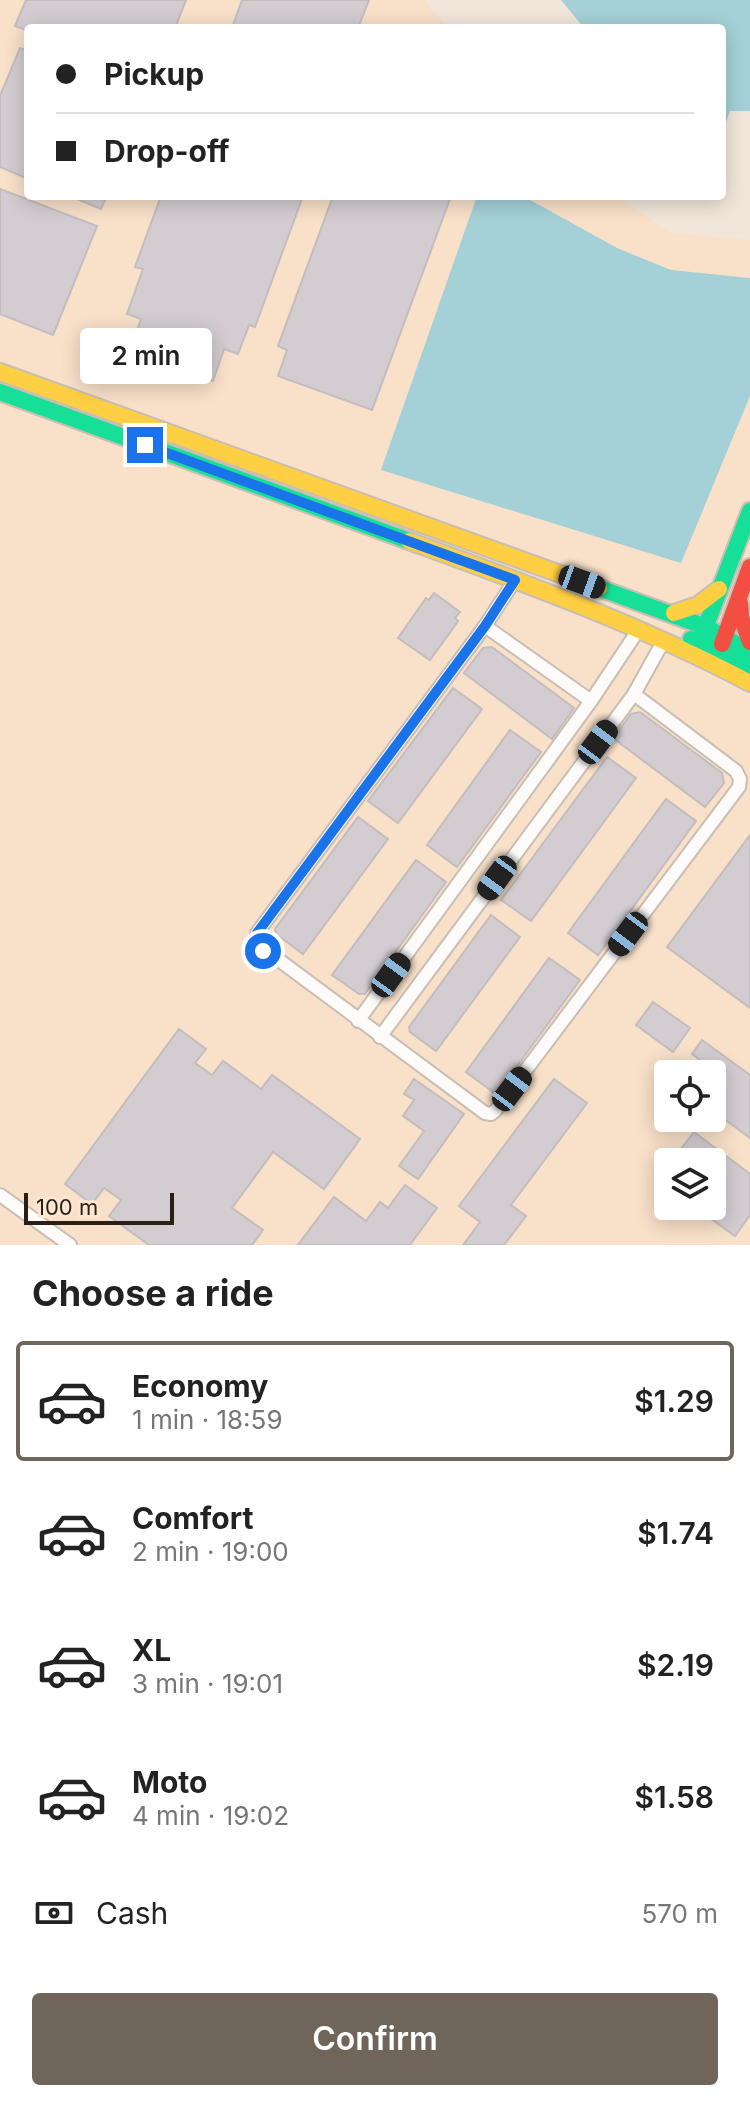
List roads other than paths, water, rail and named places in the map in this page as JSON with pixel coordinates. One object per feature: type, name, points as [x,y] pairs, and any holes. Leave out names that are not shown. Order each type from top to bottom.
[{"type":"street","points":[[0,372],[668,613],[703,634],[750,652]]},
{"type":"street","points":[[0,392],[515,580],[664,640],[716,663],[750,683]]},
{"type":"street","points":[[290,498],[297,479]]},
{"type":"street","points":[[703,634],[750,511]]},
{"type":"street","points":[[722,643],[750,567]]},
{"type":"street","points":[[515,580],[485,626],[257,933],[256,943],[485,1113],[495,1111],[739,787],[740,779],[736,771],[634,694]]},
{"type":"street","points":[[668,613],[691,611],[721,587]]},
{"type":"street","points":[[739,597],[741,617],[750,642]]},
{"type":"street","points":[[485,626],[591,701]]},
{"type":"street","points":[[634,627],[703,634]]},
{"type":"street","points":[[358,1021],[591,701],[634,627]]},
{"type":"street","points":[[380,1037],[634,694],[664,640]]},
{"type":"street","points":[[722,643],[750,669]]},
{"type":"street","points":[[0,1195],[70,1245]]},
{"type":"water","points":[[561,0],[750,0],[750,111],[730,111],[726,123],[726,24],[581,24]]},
{"type":"water","points":[[476,200],[530,200],[617,248],[671,270],[750,278],[750,396],[681,563],[381,470]]}]
